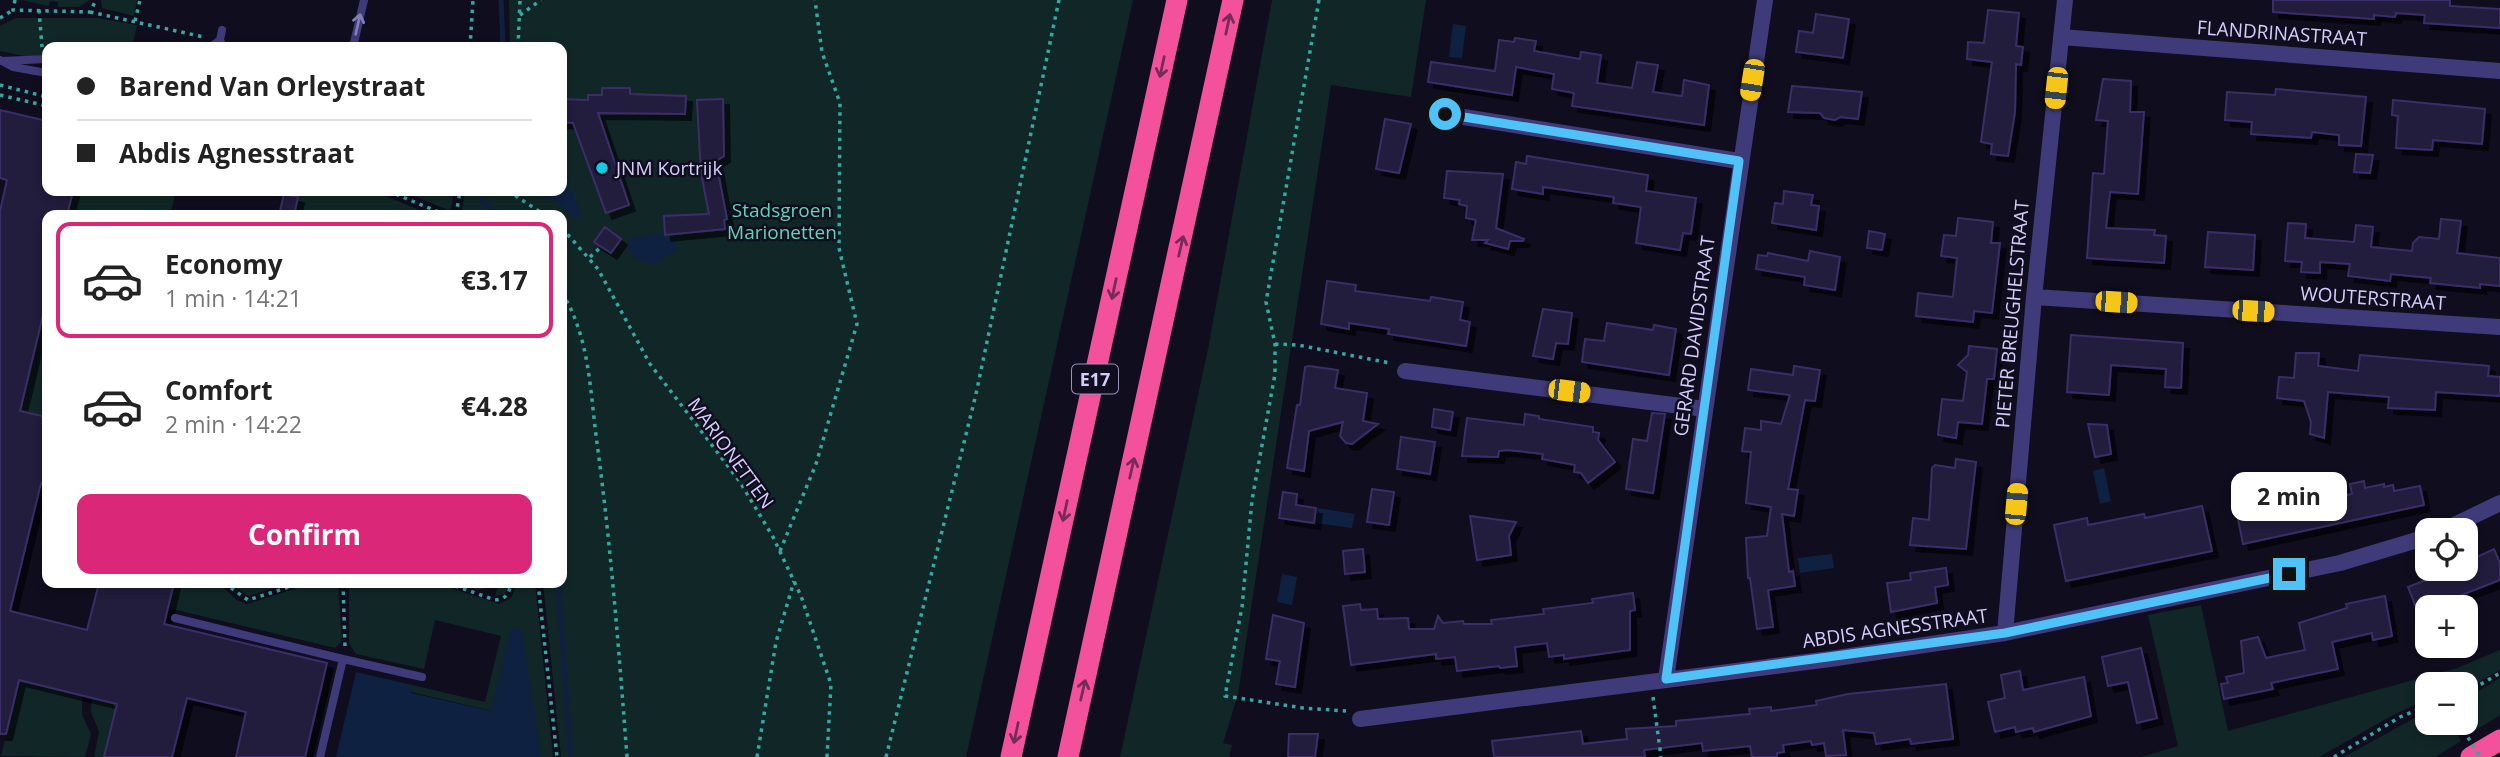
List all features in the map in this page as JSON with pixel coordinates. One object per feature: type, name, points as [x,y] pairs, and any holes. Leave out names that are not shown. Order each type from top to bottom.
[{"type":"highway","name":"E17","points":[[1011,757],[1177,0]]},
{"type":"highway","points":[[1068,757],[1233,0]]},
{"type":"highway","points":[[2471,757],[2500,740]]},
{"type":"street","name":"GERARD DAVIDSTRAAT","points":[[1658,680],[1705,409],[1739,161],[1765,0]]},
{"type":"street","name":"PIETER BREUGHELSTRAAT","points":[[2005,633],[2034,297],[2065,0]]},
{"type":"street","name":"FLANDRINASTRAAT","points":[[2061,37],[2500,71]]},
{"type":"street","points":[[1445,114],[1739,161]]},
{"type":"street","name":"WOUTERSTRAAT","points":[[2034,297],[2500,327]]},
{"type":"street","points":[[1405,370],[1705,409]]},
{"type":"street","points":[[2469,518],[2500,503]]},
{"type":"street","name":"ABDIS AGNESSTRAAT","points":[[1360,719],[2005,633],[2340,563],[2415,541]]},
{"type":"lane","points":[[353,42],[364,0]]},
{"type":"lane","points":[[221,42],[222,30]]},
{"type":"lane","points":[[1,61],[42,59]]},
{"type":"lane","points":[[1,61],[13,67],[42,72]]},
{"type":"lane","points":[[175,618],[422,677]]},
{"type":"lane","points":[[320,757],[343,659]]},
{"type":"path","points":[[13,9],[15,0]]},
{"type":"path","points":[[90,12],[96,0]]},
{"type":"path","points":[[135,21],[140,0]]},
{"type":"path","points":[[470,42],[473,0]]},
{"type":"path","points":[[518,42],[520,0]]},
{"type":"path","points":[[520,15],[541,0]]},
{"type":"path","points":[[780,551],[816,464],[857,324],[839,248],[840,103],[822,52],[815,0]]},
{"type":"path","points":[[886,757],[976,394],[1059,0]]},
{"type":"path","points":[[1320,0],[1266,302],[1275,344],[1275,374],[1252,500],[1242,607],[1225,696],[1303,708],[1357,711],[1360,719]]},
{"type":"path","points":[[0,18],[13,9],[90,12],[214,42]]},
{"type":"path","points":[[38,10],[43,42]]},
{"type":"path","points":[[0,85],[42,96]]},
{"type":"path","points":[[0,95],[42,105]]},
{"type":"path","points":[[400,196],[434,210]]},
{"type":"path","points":[[516,196],[536,210]]},
{"type":"path","name":"MARIONETTEN","points":[[567,234],[589,258],[610,289],[650,364],[740,482],[780,551],[824,657],[831,684],[827,757]]},
{"type":"path","points":[[589,258],[601,247]]},
{"type":"path","points":[[567,301],[574,313],[584,350],[613,567],[626,757]]},
{"type":"path","points":[[1275,344],[1298,345],[1397,364],[1405,370]]},
{"type":"path","points":[[757,757],[776,642],[794,580]]},
{"type":"path","points":[[229,588],[240,598],[248,600],[286,588]]},
{"type":"path","points":[[343,588],[343,659]]},
{"type":"path","points":[[461,588],[495,600],[503,599],[510,588]]},
{"type":"path","points":[[539,588],[557,757]]},
{"type":"path","points":[[2478,686],[2500,673]]},
{"type":"path","points":[[1658,680],[1661,757]]},
{"type":"path","points":[[2334,757],[2400,717],[2415,711]]},
{"type":"path","points":[[2466,735],[2480,757]]},
{"type":"green space","points":[[22,0],[90,0],[79,7],[58,7],[58,2],[50,1],[49,6]]},
{"type":"green space","points":[[101,0],[137,0],[134,16],[102,8]]},
{"type":"green space","name":"Stadsgroen Marionetten","points":[[509,0],[1133,0],[966,757],[561,757],[544,588],[567,588],[567,210],[462,210],[464,196],[567,196],[567,42],[510,42]]},
{"type":"green space","points":[[1272,0],[1426,0],[1411,97],[1331,85],[1238,694],[1223,743],[1232,745],[1229,757],[1120,757],[1208,349]]},
{"type":"green space","points":[[16,18],[97,18],[137,25],[133,42],[42,42],[42,55],[29,57],[0,51],[0,26]]},
{"type":"green space","points":[[72,196],[175,196],[171,210],[68,210]]},
{"type":"green space","points":[[293,196],[386,196],[419,210],[295,210],[298,197]]},
{"type":"green space","points":[[414,196],[452,196],[451,208],[448,210]]},
{"type":"green space","points":[[42,319],[42,416],[20,411]]},
{"type":"green space","points":[[173,588],[224,588],[237,600],[247,604],[297,588],[338,588],[342,641],[335,648],[168,608]]},
{"type":"green space","points":[[236,588],[274,588],[248,596]]},
{"type":"green space","points":[[349,588],[450,588],[499,604],[511,598],[515,588],[536,588],[553,757],[531,757],[492,711],[411,692],[412,685],[485,702],[501,636],[435,620],[424,669],[356,654],[349,643]]},
{"type":"green space","points":[[497,588],[508,588],[505,594],[495,596]]},
{"type":"green space","points":[[2201,605],[2228,731],[2415,680],[2415,705],[2319,757],[2141,757],[2178,746],[2148,615]]},
{"type":"green space","points":[[2500,650],[2500,670],[2478,682],[2478,672],[2442,672]]},
{"type":"green space","points":[[2500,678],[2500,715],[2478,729],[2478,692]]},
{"type":"green space","points":[[19,680],[82,696],[82,715],[91,734],[85,757],[1,756]]},
{"type":"green space","points":[[92,698],[117,704],[104,757],[94,757],[99,732],[91,712]]},
{"type":"green space","points":[[2415,718],[2415,735],[2458,735],[2461,741],[2435,757],[2344,757]]},
{"type":"water","points":[[1453,24],[1466,26],[1462,58],[1449,57]]},
{"type":"water","points":[[567,180],[583,216],[575,218],[548,196],[567,196]]},
{"type":"water","points":[[657,233],[676,242],[677,250],[653,265],[634,258],[628,248],[630,238]]},
{"type":"water","points":[[2104,468],[2111,501],[2100,504],[2093,471]]},
{"type":"water","points":[[1318,508],[1355,514],[1352,528],[1316,523]]},
{"type":"water","points":[[1832,554],[1834,568],[1800,573],[1798,558]]},
{"type":"water","points":[[1282,574],[1297,577],[1292,605],[1277,602]]},
{"type":"water","points":[[511,628],[522,629],[541,757],[336,757],[356,672],[412,685],[411,693],[491,711]]},
{"type":"building","points":[[2273,0],[2450,0],[2450,6],[2500,9],[2500,28],[2424,23],[2425,15],[2396,13],[2395,17],[2374,15],[2374,19],[2273,12]]},
{"type":"building","points":[[1988,10],[2019,13],[2016,46],[2023,47],[2021,65],[2016,64],[2015,112],[2008,156],[1991,154],[1992,144],[1981,142],[1992,62],[1967,59],[1968,42],[1984,43]]},
{"type":"building","points":[[1816,14],[1849,19],[1843,58],[1796,52],[1799,31],[1813,33]]},
{"type":"building","points":[[1515,38],[1536,41],[1534,51],[1580,59],[1581,52],[1601,55],[1597,83],[1632,88],[1637,62],[1658,65],[1653,92],[1682,96],[1684,80],[1709,85],[1704,125],[1572,106],[1574,93],[1552,89],[1554,74],[1516,67],[1512,95],[1428,82],[1431,62],[1495,71],[1499,40],[1514,42]]},
{"type":"building","points":[[2103,79],[2131,81],[2130,112],[2144,112],[2138,194],[2110,192],[2106,228],[2155,230],[2154,235],[2166,236],[2164,263],[2087,258],[2093,173],[2104,174],[2108,121],[2096,120]]},
{"type":"building","points":[[1792,86],[1862,92],[1858,119],[1840,117],[1835,120],[1824,118],[1820,113],[1788,112]]},
{"type":"building","points":[[602,88],[630,88],[630,94],[686,96],[685,114],[598,113],[629,205],[606,213],[573,123],[567,122],[567,99],[588,100],[588,95],[602,95]]},
{"type":"building","points":[[2276,89],[2366,97],[2361,146],[2339,145],[2339,135],[2312,132],[2311,138],[2251,134],[2252,122],[2225,120],[2227,92],[2275,95]]},
{"type":"building","points":[[723,99],[724,156],[716,161],[727,219],[724,220],[725,229],[665,235],[664,216],[709,214],[701,173],[697,100]]},
{"type":"building","points":[[2393,100],[2485,109],[2482,144],[2433,140],[2432,150],[2396,148],[2398,116],[2392,115]]},
{"type":"building","points":[[0,110],[42,120],[42,196],[72,196],[68,210],[42,210],[42,319],[20,411],[42,416],[42,483],[10,611],[87,630],[98,588],[173,588],[164,624],[327,663],[305,757],[236,757],[246,712],[187,698],[172,757],[104,757],[117,704],[19,680],[6,734],[0,734],[0,211],[7,180],[0,178]]},
{"type":"building","points":[[1385,119],[1411,124],[1399,173],[1376,169]]},
{"type":"building","points":[[2356,154],[2373,155],[2370,173],[2354,172]]},
{"type":"building","points":[[1527,156],[1648,175],[1646,191],[1696,198],[1691,234],[1683,233],[1680,250],[1636,243],[1641,207],[1613,203],[1614,197],[1543,187],[1543,194],[1512,189],[1516,162],[1526,164]]},
{"type":"building","points":[[1447,171],[1503,174],[1496,228],[1524,239],[1523,241],[1510,241],[1508,249],[1485,243],[1488,240],[1472,240],[1476,220],[1466,218],[1467,206],[1459,204],[1460,200],[1444,198]]},
{"type":"building","points":[[1784,191],[1813,195],[1811,205],[1819,206],[1816,230],[1772,223],[1775,203],[1783,204]]},
{"type":"building","points":[[284,196],[298,197],[295,210],[280,210]]},
{"type":"building","points":[[1958,218],[1993,222],[1991,243],[2000,243],[1992,313],[1974,311],[1973,322],[1916,316],[1918,293],[1953,297],[1957,258],[1941,256],[1944,235],[1956,236]]},
{"type":"building","points":[[2441,219],[2461,221],[2457,253],[2500,258],[2500,286],[2480,284],[2480,288],[2430,283],[2431,278],[2391,274],[2390,281],[2348,276],[2350,264],[2320,262],[2320,273],[2301,272],[2302,262],[2285,261],[2288,223],[2306,224],[2305,238],[2354,242],[2356,225],[2373,227],[2371,247],[2412,251],[2413,243],[2419,237],[2439,239]]},
{"type":"building","points":[[605,227],[621,239],[611,253],[594,242]]},
{"type":"building","points":[[1869,231],[1885,234],[1882,250],[1867,248]]},
{"type":"building","points":[[2208,232],[2255,235],[2253,270],[2205,267]]},
{"type":"building","points":[[1810,251],[1840,257],[1835,290],[1804,285],[1805,277],[1756,269],[1758,255],[1767,256],[1768,253],[1808,261]]},
{"type":"building","points":[[1327,281],[1356,285],[1355,291],[1430,301],[1431,297],[1463,302],[1460,320],[1470,322],[1466,346],[1388,334],[1389,329],[1349,323],[1349,329],[1321,324]]},
{"type":"building","points":[[1543,309],[1572,313],[1568,344],[1556,343],[1553,359],[1533,356]]},
{"type":"building","points":[[1607,323],[1653,330],[1654,325],[1676,329],[1669,375],[1582,362],[1585,339],[1604,341]]},
{"type":"building","points":[[2071,335],[2183,343],[2181,388],[2165,387],[2166,369],[2111,365],[2109,395],[2067,392]]},
{"type":"building","points":[[1969,346],[1997,349],[1994,379],[1987,379],[1982,424],[1958,422],[1956,438],[1938,435],[1942,399],[1963,401],[1967,372],[1958,365],[1968,355]]},
{"type":"building","points":[[2296,353],[2319,353],[2318,366],[2358,371],[2360,355],[2489,366],[2488,376],[2500,377],[2500,396],[2436,392],[2435,410],[2388,408],[2389,397],[2328,392],[2324,438],[2310,434],[2311,422],[2304,401],[2277,398],[2279,377],[2294,378]]},
{"type":"building","points":[[1794,366],[1820,370],[1815,401],[1805,400],[1788,489],[1798,490],[1794,516],[1782,514],[1789,572],[1793,571],[1795,586],[1768,590],[1773,627],[1757,629],[1748,578],[1746,538],[1767,536],[1771,507],[1746,503],[1751,452],[1742,451],[1745,428],[1761,430],[1761,421],[1781,424],[1790,395],[1748,390],[1751,369],[1793,375]]},
{"type":"building","points":[[1305,367],[1338,370],[1335,388],[1367,393],[1363,421],[1378,424],[1352,444],[1346,443],[1340,436],[1343,422],[1309,431],[1304,471],[1287,468]]},
{"type":"building","points":[[1434,409],[1453,412],[1450,430],[1432,427]]},
{"type":"building","points":[[1652,413],[1665,414],[1653,493],[1626,489],[1633,439],[1647,441]]},
{"type":"building","points":[[1525,414],[1539,416],[1539,419],[1593,427],[1593,432],[1599,433],[1598,440],[1615,462],[1588,483],[1581,473],[1574,472],[1575,465],[1542,459],[1543,454],[1507,450],[1499,451],[1498,457],[1462,456],[1467,418],[1524,425]]},
{"type":"building","points":[[2088,424],[2107,425],[2111,454],[2095,457]]},
{"type":"building","points":[[1401,437],[1435,442],[1430,474],[1397,469]]},
{"type":"building","points":[[1956,459],[1976,462],[1966,549],[1910,545],[1913,518],[1929,520],[1932,468],[1935,465],[1955,468]]},
{"type":"building","points":[[2364,481],[2365,488],[2384,484],[2384,487],[2393,485],[2394,491],[2420,486],[2424,505],[2243,544],[2236,509],[2245,507],[2243,500],[2281,492],[2284,508],[2352,494],[2350,484]]},
{"type":"building","points":[[1372,489],[1394,492],[1389,525],[1367,522]]},
{"type":"building","points":[[1283,492],[1297,494],[1296,505],[1316,508],[1314,523],[1279,518]]},
{"type":"building","points":[[2202,506],[2212,551],[2066,581],[2054,525],[2087,518],[2088,525],[2144,514],[2145,518]]},
{"type":"building","points":[[1470,516],[1516,522],[1509,536],[1511,555],[1477,560]]},
{"type":"building","points":[[1363,549],[1365,572],[1345,574],[1343,551]]},
{"type":"building","points":[[2494,549],[2500,563],[2500,580],[2462,595],[2415,595],[2415,604],[2408,587],[2423,581],[2478,581],[2478,556]]},
{"type":"building","points":[[1946,568],[1948,585],[1935,587],[1937,603],[1891,612],[1887,583],[1911,580],[1910,573]]},
{"type":"building","points":[[1633,593],[1635,610],[1630,611],[1630,650],[1564,659],[1564,655],[1549,657],[1547,643],[1515,647],[1517,666],[1457,671],[1455,657],[1436,659],[1436,654],[1351,665],[1343,606],[1360,604],[1361,610],[1377,609],[1378,619],[1408,618],[1409,629],[1434,629],[1438,616],[1443,623],[1463,621],[1464,624],[1492,624],[1491,620],[1544,614],[1543,609],[1593,603],[1592,599]]},
{"type":"building","points":[[2385,596],[2392,636],[2373,640],[2372,633],[2332,642],[2338,669],[2271,683],[2273,689],[2224,699],[2221,684],[2228,683],[2226,677],[2244,673],[2241,641],[2258,637],[2266,658],[2305,650],[2299,623],[2347,608],[2346,604]]},
{"type":"building","points":[[1273,615],[1304,623],[1295,687],[1276,684],[1280,661],[1266,659]]},
{"type":"building","points":[[2141,648],[2157,718],[2137,723],[2128,682],[2108,686],[2102,657]]},
{"type":"building","points":[[2020,671],[2023,690],[2084,677],[2091,716],[2034,732],[2033,728],[2016,732],[2015,727],[1995,732],[1988,702],[2005,698],[2001,675]]},
{"type":"building","points":[[1946,684],[1953,739],[1911,744],[1910,739],[1876,744],[1874,733],[1843,730],[1846,755],[1826,756],[1824,743],[1812,745],[1811,741],[1783,745],[1784,752],[1777,753],[1777,757],[1752,757],[1750,746],[1703,751],[1702,743],[1644,750],[1645,757],[1494,757],[1492,741],[1581,731],[1583,744],[1627,739],[1626,729],[1676,726],[1676,721],[1750,714],[1749,709],[1771,707],[1771,711],[1817,705],[1816,701],[1848,694]]},
{"type":"building","points":[[1289,734],[1318,734],[1315,757],[1288,757]]},
{"type":"waterway","points":[[501,0],[503,42]]},
{"type":"waterway","points":[[481,196],[483,203],[494,210]]},
{"type":"waterway","points":[[558,588],[571,757]]},
{"type":"place","name":"JNM Kortrijk","points":[[602,168]]},
{"type":"route","points":[[1445,114],[1739,161],[1666,679],[1830,659],[2005,633],[2289,574]]}]
